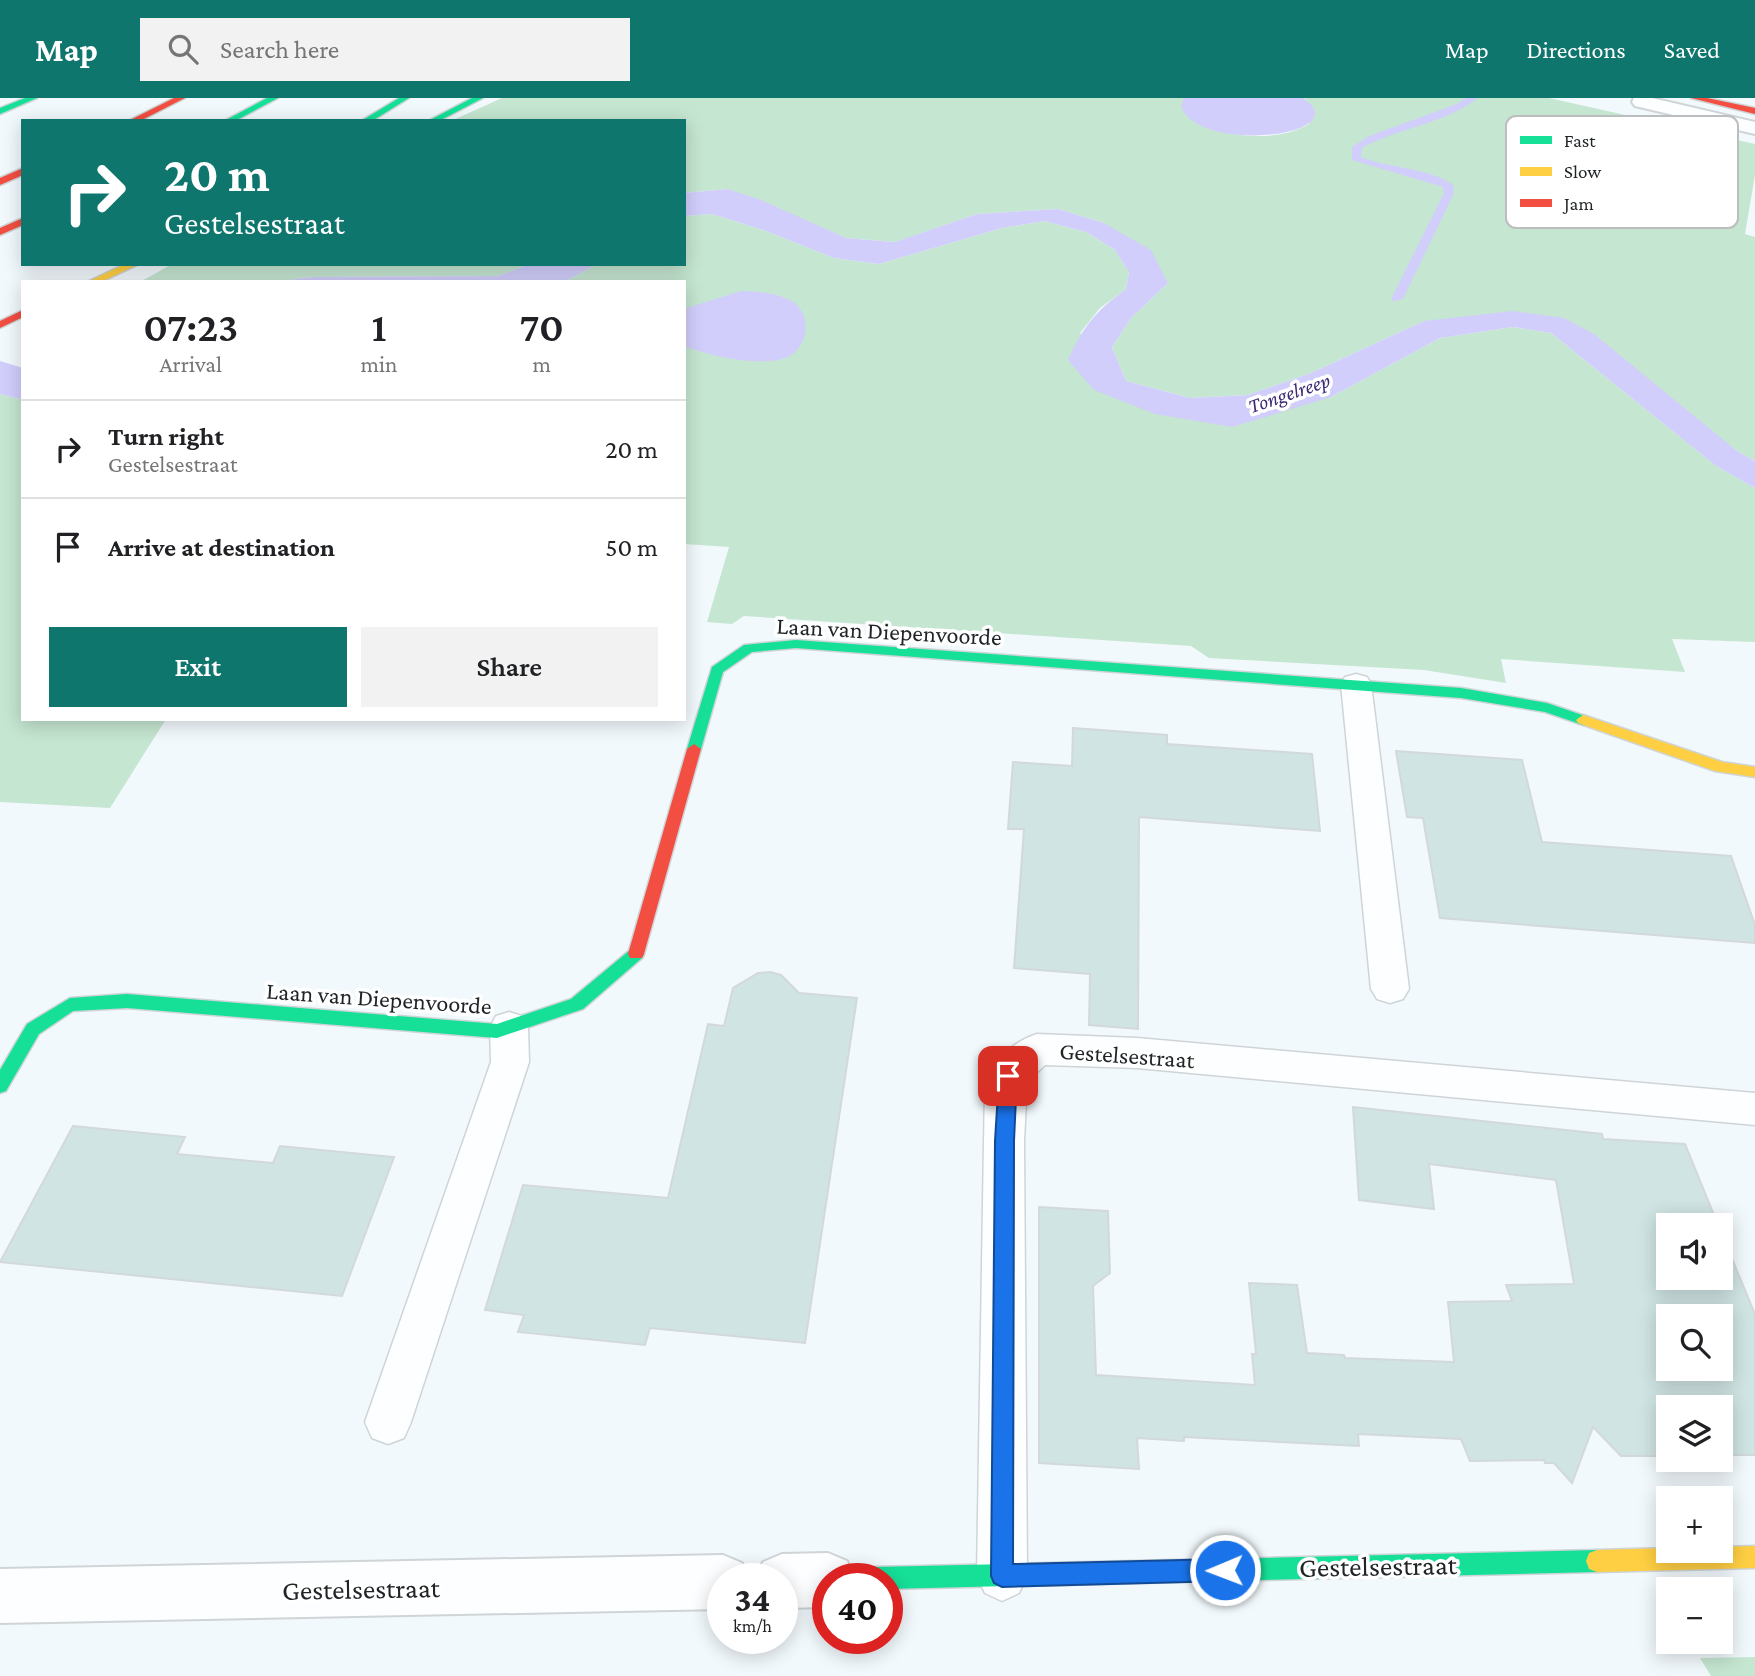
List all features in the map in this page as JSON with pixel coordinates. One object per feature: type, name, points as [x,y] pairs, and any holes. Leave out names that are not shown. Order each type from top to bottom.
[{"type":"main road","points":[[0,111],[33,98]]},
{"type":"main road","points":[[136,119],[181,98]]},
{"type":"main road","points":[[232,119],[274,98]]},
{"type":"main road","points":[[368,119],[405,98]]},
{"type":"main road","points":[[436,119],[479,98]]},
{"type":"main road","points":[[1695,98],[1755,111]]},
{"type":"main road","points":[[0,182],[21,172]]},
{"type":"main road","points":[[0,232],[21,222]]},
{"type":"main road","points":[[83,280],[107,266]]},
{"type":"main road","points":[[97,280],[129,266]]},
{"type":"main road","points":[[0,325],[21,314]]},
{"type":"main road","name":"Laan van Diepenvoorde","points":[[0,1086],[33,1029],[70,1005],[127,1001],[497,1031],[577,1004],[635,957],[717,670],[749,648],[796,644],[1461,693],[1547,708],[1720,767],[1755,772]]},
{"type":"main road","name":"Gestelsestraat","points":[[903,1578],[1755,1557]]},
{"type":"street","points":[[1642,102],[1703,116]]},
{"type":"street","name":"Gestelsestraat","points":[[0,1595],[707,1582]]},
{"type":"lane","points":[[1356,684],[1390,989]]},
{"type":"lane","points":[[388,1422],[510,1062],[509,1027]]},
{"type":"lane","name":"Gestelsestraat","points":[[1002,1576],[1004,1141],[1008,1076],[1037,1049],[1137,1054],[1755,1109]]},
{"type":"green space","points":[[502,98],[1184,98],[1198,124],[1239,135],[1254,136],[1282,134],[1309,124],[1307,100],[1303,98],[1549,98],[1630,116],[1506,116],[1506,228],[1738,228],[1738,140],[1755,144],[1755,175],[1745,234],[1755,237],[1755,461],[1737,451],[1564,318],[1424,321],[1311,373],[1248,395],[1190,398],[1126,381],[1112,347],[1131,318],[1168,283],[1104,223],[1058,209],[977,214],[896,242],[846,238],[728,189],[686,193],[686,119],[455,119]]},
{"type":"green space","points":[[712,214],[766,231],[834,258],[879,264],[1002,228],[1044,221],[1086,232],[1114,249],[1129,272],[1126,289],[1100,308],[1080,333],[1155,414],[1331,397],[1440,338],[1513,327],[1551,333],[1716,466],[1755,488],[1755,642],[1672,639],[1685,672],[1501,659],[1506,683],[1424,670],[1209,658],[1191,646],[744,616],[732,624],[707,622],[729,547],[686,544],[686,346],[736,359],[772,361],[686,310],[686,280],[568,280],[593,266],[686,266],[686,216]]},
{"type":"green space","points":[[168,266],[525,266],[498,276],[144,280]]},
{"type":"green space","points":[[0,394],[21,399],[21,721],[165,721],[110,808],[0,802]]},
{"type":"green space","points":[[1755,1657],[1755,1676],[1711,1676],[1700,1658]]},
{"type":"water","points":[[1184,98],[1303,98],[1315,111],[1310,122],[1294,130],[1269,135],[1242,135],[1215,131],[1193,121],[1181,106]]},
{"type":"water","name":"Tongelreep","points":[[728,189],[761,200],[846,238],[895,242],[977,214],[1058,209],[1104,223],[1151,250],[1168,283],[1131,318],[1112,347],[1126,381],[1190,398],[1248,395],[1311,373],[1424,321],[1513,311],[1564,318],[1594,334],[1737,451],[1755,461],[1755,488],[1716,466],[1551,333],[1513,327],[1440,338],[1331,397],[1232,427],[1155,414],[1094,390],[1068,360],[1091,320],[1126,289],[1129,272],[1114,249],[1086,232],[1044,221],[1002,228],[879,264],[834,258],[766,231],[712,214],[686,216],[686,193]]},
{"type":"water","points":[[525,266],[593,266],[568,280],[287,280],[313,277],[498,276]]},
{"type":"water","points":[[741,291],[768,293],[781,296],[800,308],[804,316],[805,333],[798,348],[785,358],[748,361],[720,357],[686,347],[686,308]]},
{"type":"water","points":[[0,361],[21,367],[21,399],[0,394]]},
{"type":"building","points":[[1073,728],[1167,735],[1167,744],[1312,754],[1320,831],[1139,817],[1138,1029],[1089,1025],[1090,974],[1014,968],[1024,829],[1008,829],[1013,762],[1072,766]]},
{"type":"building","points":[[1396,751],[1522,760],[1542,842],[1731,856],[1755,925],[1755,943],[1440,918],[1423,818],[1407,817]]},
{"type":"building","points":[[758,973],[781,975],[799,993],[857,998],[805,1343],[650,1328],[645,1345],[518,1332],[524,1315],[485,1310],[523,1185],[668,1198],[708,1024],[724,1026],[733,988]]},
{"type":"building","points":[[1353,1107],[1602,1134],[1603,1139],[1685,1144],[1713,1213],[1656,1213],[1656,1290],[1733,1290],[1733,1261],[1755,1314],[1755,1455],[1733,1455],[1733,1395],[1656,1395],[1656,1456],[1621,1456],[1593,1427],[1572,1483],[1554,1463],[1545,1463],[1544,1460],[1470,1461],[1461,1439],[1358,1434],[1359,1446],[1184,1437],[1184,1441],[1137,1438],[1139,1469],[1039,1463],[1039,1207],[1108,1211],[1110,1273],[1093,1286],[1096,1375],[1255,1385],[1252,1354],[1256,1354],[1249,1283],[1297,1285],[1307,1353],[1344,1355],[1345,1358],[1454,1362],[1448,1302],[1512,1301],[1506,1285],[1574,1284],[1556,1180],[1429,1164],[1434,1209],[1359,1200]]},
{"type":"building","points":[[73,1126],[185,1137],[177,1154],[273,1163],[280,1146],[394,1157],[342,1296],[0,1262]]},
{"type":"waterway","points":[[1397,299],[1449,193],[1448,185],[1367,163],[1356,158],[1357,147],[1372,138],[1460,106],[1472,98]]},
{"type":"traffic: fast","points":[[0,111],[33,98]]},
{"type":"traffic: fast","points":[[232,119],[274,98]]},
{"type":"traffic: fast","points":[[368,119],[405,98]]},
{"type":"traffic: fast","points":[[436,119],[479,98]]},
{"type":"traffic: fast","points":[[694,749],[717,670],[749,648],[796,644],[1461,693],[1547,708],[1583,720]]},
{"type":"traffic: fast","points":[[0,1086],[33,1029],[70,1005],[127,1001],[497,1031],[577,1004],[636,954]]},
{"type":"traffic: fast","points":[[903,1577],[1597,1561]]},
{"type":"traffic: slow","points":[[97,280],[129,266]]},
{"type":"traffic: slow","points":[[1583,720],[1720,767],[1755,772]]},
{"type":"traffic: slow","points":[[1597,1561],[1755,1557]]},
{"type":"traffic: jam","points":[[136,119],[181,98]]},
{"type":"traffic: jam","points":[[1695,98],[1755,111]]},
{"type":"traffic: jam","points":[[0,182],[21,172]]},
{"type":"traffic: jam","points":[[0,232],[21,222]]},
{"type":"traffic: jam","points":[[0,325],[21,314]]},
{"type":"traffic: jam","points":[[636,954],[694,749]]},
{"type":"route","points":[[1008,1076],[1004,1141],[1002,1576],[1225,1570]]}]
